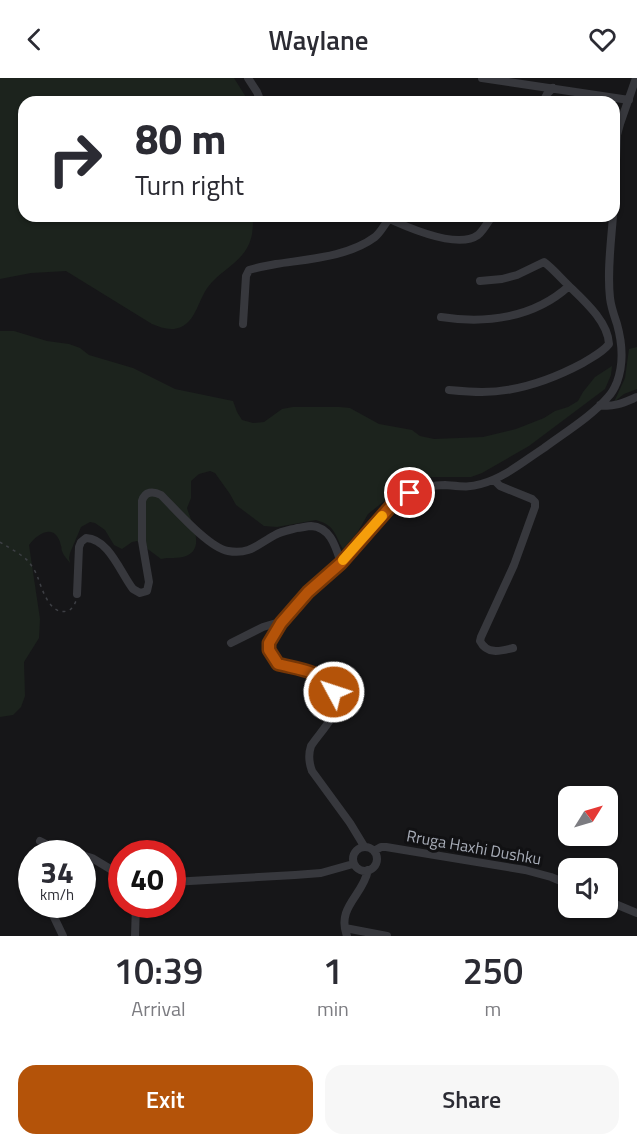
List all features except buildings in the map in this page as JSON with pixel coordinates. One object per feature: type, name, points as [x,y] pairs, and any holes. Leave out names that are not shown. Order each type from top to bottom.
[{"type":"street","points":[[248,78],[259,96]]},
{"type":"street","points":[[482,78],[604,96]]},
{"type":"street","points":[[620,124],[636,78]]},
{"type":"street","points":[[546,96],[553,88]]},
{"type":"street","points":[[620,99],[629,100]]},
{"type":"street","points":[[243,324],[246,276],[249,270],[348,250],[366,243],[381,231],[384,222]]},
{"type":"street","points":[[398,222],[448,240],[469,239],[479,235],[488,222]]},
{"type":"street","points":[[364,846],[355,850],[352,857],[353,864],[358,869],[372,869],[377,858],[374,851],[364,846],[312,771],[310,764],[311,746],[336,708],[332,688],[323,678],[278,664],[269,650],[269,643],[283,621],[308,592],[341,563],[391,506],[410,493],[431,486],[468,487],[494,480],[568,430],[608,397],[620,372],[622,347],[609,291],[613,222]]},
{"type":"street","points":[[449,390],[483,392],[504,390],[551,378],[607,347],[609,340],[605,328],[591,308],[544,262],[517,275],[480,281]]},
{"type":"street","points":[[441,317],[489,320],[508,316],[543,305],[569,286]]},
{"type":"street","points":[[605,328],[617,324]]},
{"type":"street","points":[[600,405],[614,406],[637,397]]},
{"type":"street","points":[[494,480],[500,486],[532,500],[536,507],[514,565],[480,641],[486,649],[491,651],[513,648]]},
{"type":"street","points":[[77,594],[79,547],[86,538],[99,541],[106,548],[133,589],[140,593],[147,591],[149,582],[142,541],[142,501],[143,496],[149,492],[161,495],[216,547],[227,551],[248,550],[257,547],[275,534],[311,526],[328,534],[341,563]]},
{"type":"street","points":[[231,643],[263,627],[283,621]]},
{"type":"street","name":"Rruga Haxhi Dushku","points":[[374,851],[386,847],[525,870],[558,881]]},
{"type":"street","points":[[186,881],[321,873],[353,864]]},
{"type":"street","points":[[368,870],[366,879],[346,912],[346,932],[387,936]]},
{"type":"street","points":[[618,905],[637,913]]},
{"type":"street","points":[[54,918],[63,936]]},
{"type":"street","points":[[133,934],[134,918]]},
{"type":"path","points":[[0,542],[27,560],[52,606],[60,611],[70,610],[77,594]]},
{"type":"shaded area","points":[[0,78],[234,78],[245,96],[18,96],[18,222],[253,222],[252,236],[247,248],[239,259],[208,287],[187,323],[179,328],[171,329],[152,324],[66,271],[31,273],[0,279]]},
{"type":"shaded area","points":[[0,331],[14,331],[47,341],[69,344],[89,355],[133,368],[175,389],[233,401],[242,420],[253,423],[264,422],[282,409],[339,407],[350,408],[379,424],[412,430],[420,436],[434,439],[483,437],[516,429],[544,418],[578,401],[595,377],[612,366],[605,389],[529,446],[471,477],[425,477],[408,482],[368,514],[357,533],[343,549],[331,528],[323,522],[316,520],[277,527],[264,526],[236,505],[215,473],[210,471],[199,474],[191,481],[191,498],[187,508],[196,534],[196,541],[192,552],[186,556],[161,559],[137,541],[122,549],[114,545],[105,530],[90,522],[81,527],[70,553],[70,563],[63,554],[59,539],[55,534],[47,532],[38,536],[29,545],[40,619],[39,638],[24,662],[25,696],[21,707],[13,715],[0,717]]},
{"type":"shaded area","points":[[637,347],[637,389],[624,394],[614,402],[625,378],[629,349]]},
{"type":"slow traffic","points":[[343,560],[382,516]]},
{"type":"route","points":[[334,692],[329,682],[323,678],[278,664],[269,650],[269,643],[281,623],[308,592],[341,563],[391,506],[410,493]]}]
